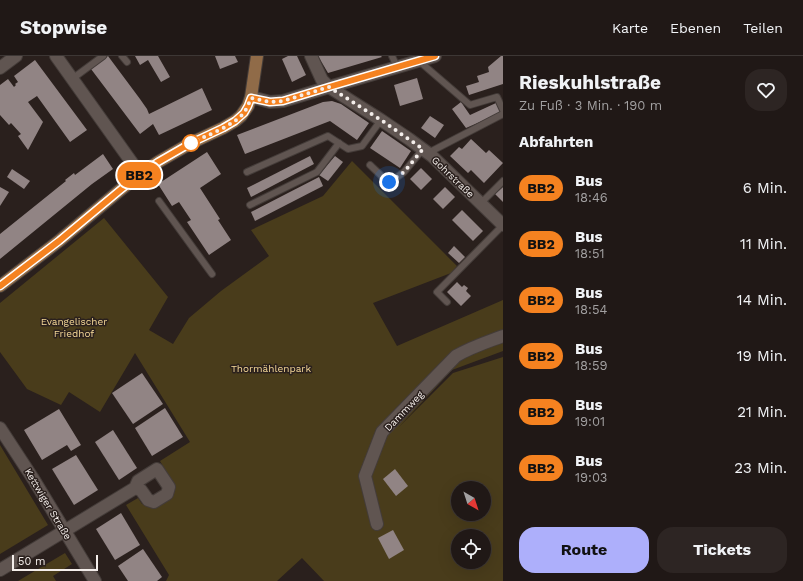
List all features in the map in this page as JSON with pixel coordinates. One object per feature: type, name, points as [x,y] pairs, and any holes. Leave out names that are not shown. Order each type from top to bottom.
[{"type":"street","points":[[0,68],[16,56]]},
{"type":"street","points":[[56,56],[140,174]]},
{"type":"street","points":[[0,286],[59,241],[140,174],[191,143],[235,121],[244,113],[251,98],[257,56]]},
{"type":"street","name":"Gohrstraße","points":[[311,56],[322,80],[329,87],[426,151],[503,225]]},
{"type":"street","points":[[251,98],[270,102],[283,101],[435,56]]},
{"type":"street","name":"Dammweg","points":[[377,524],[365,476],[382,432],[456,356],[466,350],[503,336]]},
{"type":"street","name":"Kettwiger Straße","points":[[0,428],[34,480],[95,581]]},
{"type":"street","points":[[0,570],[135,488]]},
{"type":"lane","points":[[72,79],[103,56]]},
{"type":"lane","points":[[122,56],[127,62]]},
{"type":"lane","points":[[392,56],[397,67]]},
{"type":"lane","points":[[419,61],[470,106],[497,97],[503,110]]},
{"type":"lane","points":[[370,165],[389,182],[404,172],[426,151],[503,114]]},
{"type":"lane","points":[[247,172],[328,136],[348,149],[362,146],[381,120]]},
{"type":"lane","points":[[250,205],[317,172],[339,143]]},
{"type":"lane","points":[[481,203],[503,181]]},
{"type":"lane","points":[[159,202],[212,274]]},
{"type":"lane","points":[[447,302],[437,292],[503,225]]},
{"type":"green space","points":[[352,161],[457,266],[451,273],[373,303],[397,346],[503,300],[503,351],[452,370],[398,428],[453,373],[503,357],[503,581],[324,581],[302,558],[277,581],[166,581],[169,575],[126,505],[138,498],[142,504],[156,507],[174,484],[160,461],[190,442],[135,353],[100,412],[69,392],[61,405],[27,389],[0,352],[0,303],[104,218],[168,297],[149,330],[173,344],[189,318],[221,291],[269,256],[251,230],[323,196]]},
{"type":"green space","points":[[0,445],[48,525],[0,554]]},
{"type":"green space","points":[[65,553],[72,564],[53,576],[56,581],[18,581]]},
{"type":"building","points":[[108,56],[140,99],[149,114],[202,88],[212,110],[159,135],[153,124],[140,134],[91,69]]},
{"type":"building","points":[[135,56],[158,56],[170,77],[161,82],[148,60],[140,65]]},
{"type":"building","points":[[215,56],[235,56],[238,62],[220,69]]},
{"type":"building","points":[[288,56],[297,56],[306,75],[292,82],[282,59]]},
{"type":"building","points":[[318,56],[381,56],[382,57],[328,73]]},
{"type":"building","points":[[503,56],[503,84],[469,95],[466,86],[479,82],[477,76],[489,72],[488,67]]},
{"type":"building","points":[[35,60],[87,130],[70,142],[37,96],[28,102],[43,122],[28,150],[18,136],[21,134],[11,123],[9,125],[0,115],[0,85],[8,79],[14,87],[18,82],[14,76]]},
{"type":"building","points":[[417,78],[423,99],[400,106],[394,85]]},
{"type":"building","points":[[332,101],[341,104],[369,123],[357,140],[330,121],[245,154],[237,135],[323,102]]},
{"type":"building","points":[[461,102],[470,115],[496,103],[501,113],[466,128],[452,109]]},
{"type":"building","points":[[430,116],[444,125],[435,138],[421,128]]},
{"type":"building","points":[[382,131],[411,151],[400,168],[370,148]]},
{"type":"building","points":[[471,139],[486,153],[489,150],[503,163],[484,183],[471,170],[468,173],[450,156],[459,147],[462,149]]},
{"type":"building","points":[[207,152],[221,174],[200,188],[220,219],[218,220],[231,240],[209,255],[187,222],[191,220],[179,202],[172,206],[158,184]]},
{"type":"building","points":[[103,154],[113,169],[92,184],[0,259],[0,234],[74,173],[75,175]]},
{"type":"building","points":[[310,156],[314,164],[251,197],[247,188]]},
{"type":"building","points":[[335,156],[343,162],[328,181],[319,175]]},
{"type":"building","points":[[421,168],[432,179],[421,190],[410,179]]},
{"type":"building","points":[[12,169],[30,181],[24,189],[7,177]]},
{"type":"building","points":[[319,177],[323,186],[255,221],[251,212]]},
{"type":"building","points":[[0,187],[9,192],[0,206]]},
{"type":"building","points":[[445,187],[455,197],[443,209],[433,199]]},
{"type":"building","points":[[503,187],[503,202],[495,194]]},
{"type":"building","points":[[462,210],[483,231],[473,241],[452,220]]},
{"type":"building","points":[[454,246],[465,257],[459,263],[448,253]]},
{"type":"building","points":[[457,282],[462,287],[464,285],[468,288],[466,291],[471,296],[461,306],[447,292]]},
{"type":"building","points":[[142,373],[163,404],[133,424],[112,393]]},
{"type":"building","points":[[165,408],[183,437],[152,456],[135,428]]},
{"type":"building","points":[[59,409],[81,445],[71,451],[67,445],[42,460],[24,430]]},
{"type":"building","points":[[113,430],[137,468],[119,480],[95,442]]},
{"type":"building","points":[[76,455],[98,490],[74,505],[52,469]]},
{"type":"building","points":[[395,469],[408,486],[396,496],[383,479]]},
{"type":"building","points":[[121,513],[140,545],[115,560],[96,529]]},
{"type":"building","points":[[393,530],[404,550],[389,559],[378,538]]},
{"type":"building","points":[[143,549],[162,577],[157,581],[128,581],[118,566]]},
{"type":"bus line","name":"BB2","points":[[0,286],[59,241],[140,174],[191,143],[235,121],[244,113],[251,98],[270,102],[283,101],[435,56]]},
{"type":"route","points":[[191,143],[235,121],[244,113],[251,98],[277,102],[329,87],[423,149],[404,172],[389,182]]},
{"type":"park label","name":"Evangelischer Friedhof","points":[[74,326]]},
{"type":"park label","name":"Thormählenpark","points":[[271,368]]}]
